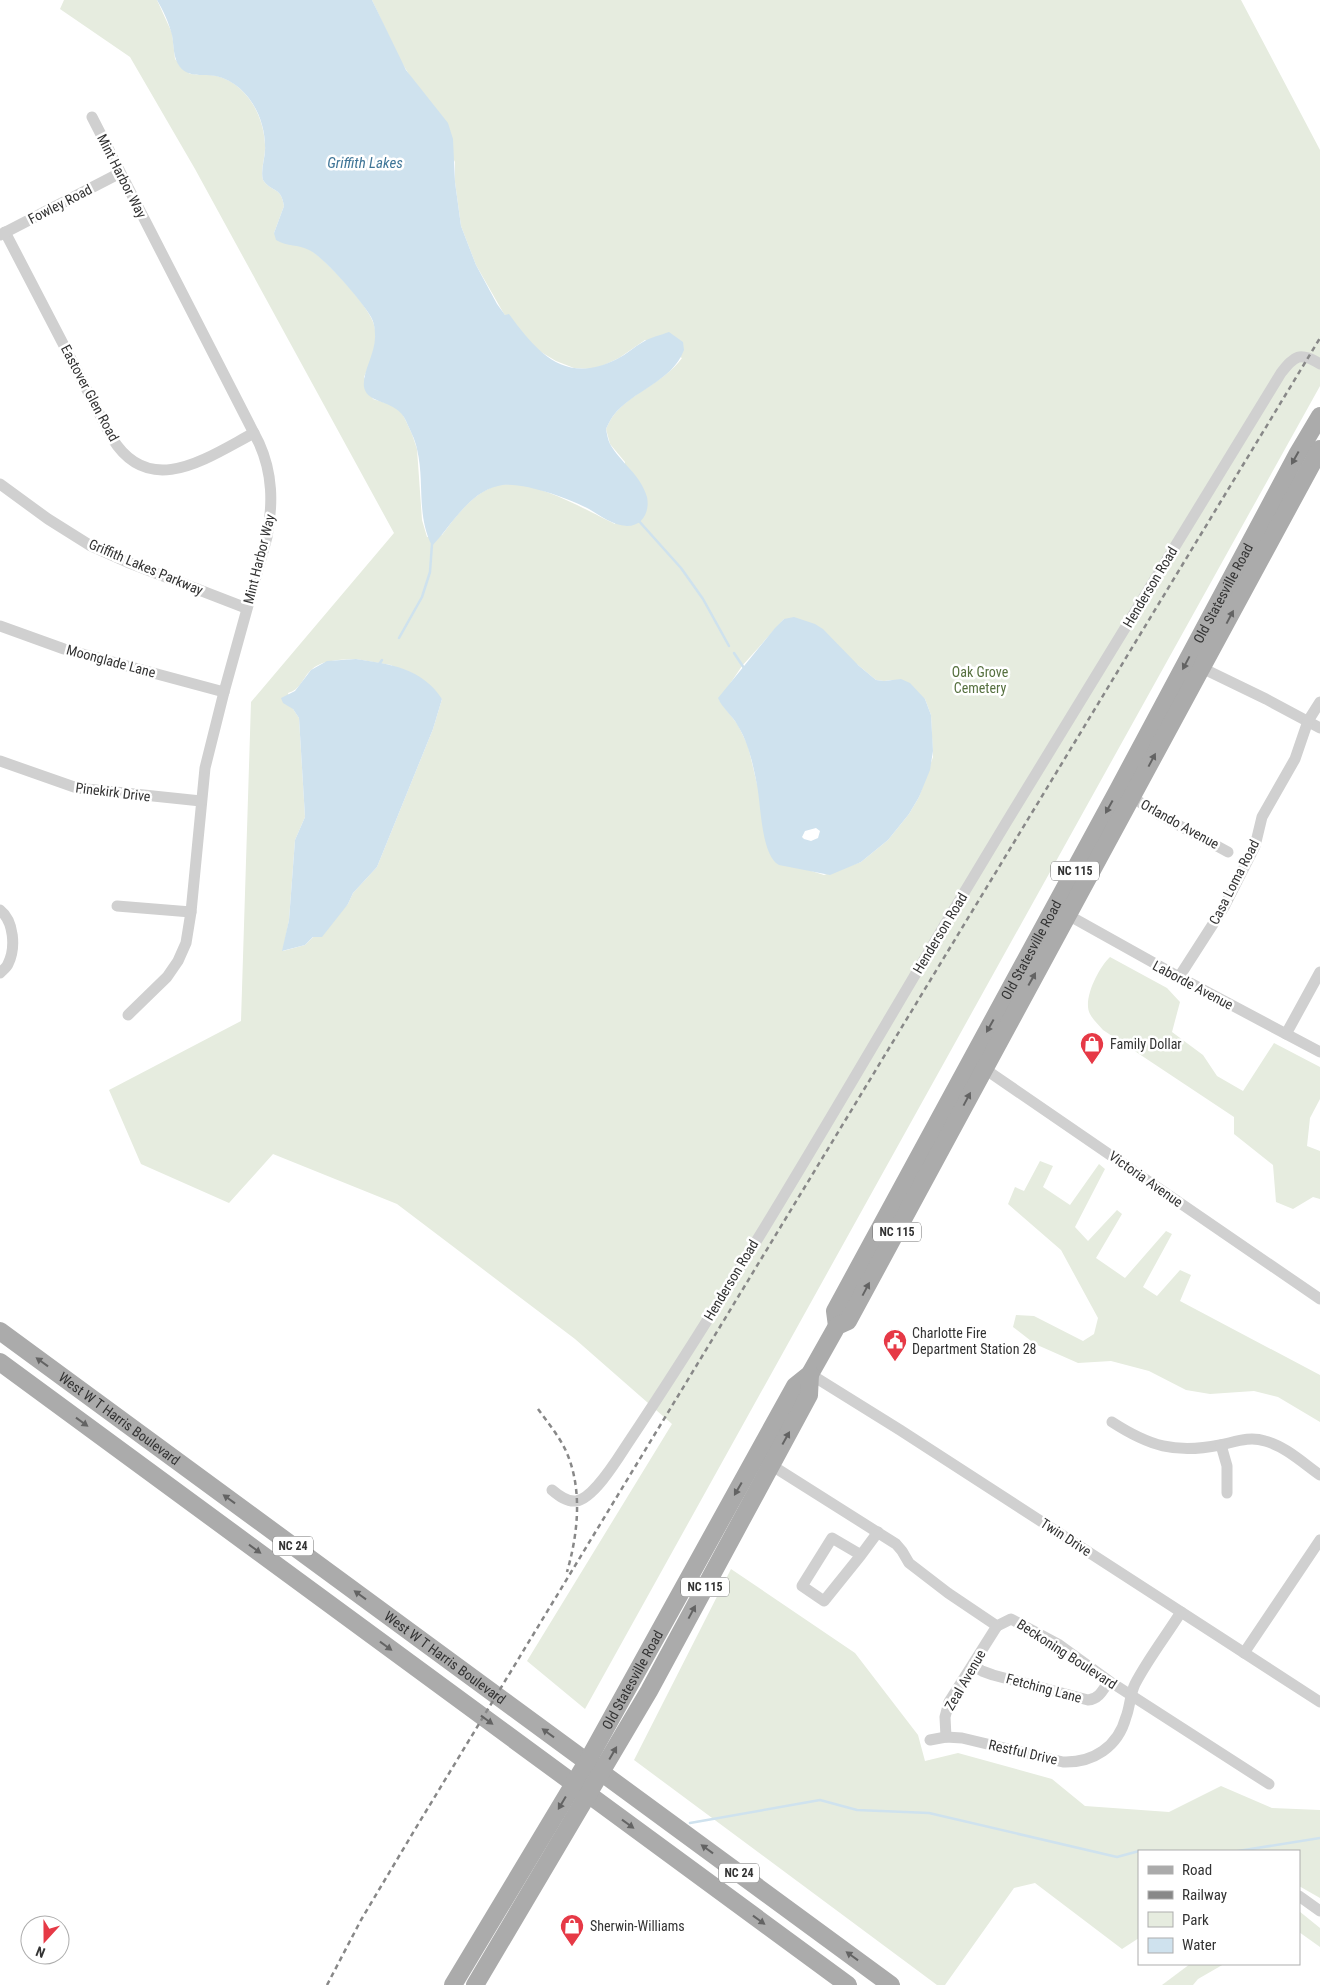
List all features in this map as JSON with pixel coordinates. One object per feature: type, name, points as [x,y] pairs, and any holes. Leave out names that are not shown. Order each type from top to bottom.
[{"type":"main road","name":"Old Statesville Road","points":[[452,1985],[587,1762],[796,1386],[810,1374],[837,1326],[848,1321],[1118,790],[1298,453],[1320,416]]},
{"type":"main road","name":"Old Statesville Road","points":[[978,1064],[1068,915],[1318,456]]},
{"type":"main road","name":"West W T Harris Boulevard","points":[[0,1330],[891,1985]]},
{"type":"main road","name":"West W T Harris Boulevard","points":[[0,1362],[848,1985]]},
{"type":"main road","name":"Old Statesville Road","points":[[475,1985],[649,1691],[809,1395],[810,1374]]},
{"type":"main road","points":[[461,1985],[487,1944],[506,1906],[515,1882]]},
{"type":"street","name":"Mint Harbor Way","points":[[92,117],[254,433],[268,469],[272,501],[267,537],[208,752],[200,801],[191,912],[186,943],[178,961],[166,977],[128,1015]]},
{"type":"street","name":"Fowley Road","points":[[3,233],[120,173]]},
{"type":"street","name":"Eastover Glen Road","points":[[3,233],[112,438],[127,457],[148,468],[164,471],[180,470],[254,433]]},
{"type":"street","name":"Henderson Road","points":[[552,1490],[561,1497],[576,1502],[596,1487],[613,1465],[661,1393],[708,1317],[1281,373],[1290,361],[1297,357],[1308,357],[1320,364]]},
{"type":"street","name":"Griffith Lakes Parkway","points":[[0,484],[48,519],[91,546],[126,562],[246,608]]},
{"type":"street","name":"Moonglade Lane","points":[[0,626],[64,649],[224,692]]},
{"type":"street","points":[[1202,668],[1320,728]]},
{"type":"street","name":"Casa Loma Road","points":[[1179,977],[1224,906],[1255,846],[1262,817],[1295,759],[1308,721],[1320,702]]},
{"type":"street","name":"Pinekirk Drive","points":[[0,761],[77,788],[200,801]]},
{"type":"street","name":"Orlando Avenue","points":[[1132,797],[1158,814],[1228,852]]},
{"type":"street","points":[[117,906],[191,912]]},
{"type":"street","points":[[0,910],[5,914],[14,937],[8,965],[0,973]]},
{"type":"street","name":"Laborde Avenue","points":[[1068,915],[1320,1052]]},
{"type":"street","points":[[1286,1034],[1320,972]]},
{"type":"street","name":"Victoria Avenue","points":[[978,1064],[1320,1299]]},
{"type":"street","name":"Twin Drive","points":[[810,1374],[900,1430],[1320,1702]]},
{"type":"street","points":[[1112,1422],[1130,1433],[1164,1448],[1181,1450],[1221,1445],[1244,1439],[1265,1441],[1282,1448],[1320,1475]]},
{"type":"street","points":[[1221,1445],[1227,1466],[1227,1493]]},
{"type":"street","name":"Beckoning Boulevard","points":[[771,1465],[896,1544],[902,1550],[909,1563],[948,1593],[997,1626],[1011,1619],[1058,1644],[1110,1681],[1269,1784]]},
{"type":"street","points":[[862,1555],[832,1538],[802,1586],[824,1601],[862,1555],[878,1532]]},
{"type":"street","points":[[1244,1654],[1320,1540]]},
{"type":"street","name":"Restful Drive","points":[[930,1740],[946,1737],[962,1738],[1063,1762],[1084,1760],[1103,1752],[1118,1736],[1126,1718],[1136,1682],[1181,1612]]},
{"type":"street","name":"Zeal Avenue","points":[[946,1737],[945,1717],[949,1702],[997,1626]]},
{"type":"street","name":"Fetching Lane","points":[[973,1665],[993,1675],[1088,1700],[1099,1696],[1110,1681]]},
{"type":"street","points":[[1300,1897],[1320,1911]]},
{"type":"green space","name":"Oak Grove Cemetery","points":[[64,0],[157,0],[172,33],[175,59],[190,74],[214,75],[228,80],[237,86],[252,103],[264,134],[263,180],[281,195],[283,200],[284,206],[274,233],[308,248],[319,257],[348,285],[371,317],[376,338],[372,358],[364,377],[373,399],[399,409],[412,434],[417,449],[422,520],[427,537],[442,535],[466,505],[490,488],[512,484],[527,486],[559,497],[615,524],[625,462],[610,444],[606,429],[620,408],[675,367],[682,358],[645,340],[619,358],[602,366],[591,369],[574,368],[556,361],[536,349],[504,314],[476,265],[461,226],[455,182],[455,162],[399,58],[372,0],[1241,0],[1320,150],[1320,386],[585,1709],[527,1661],[672,1424],[575,1339],[397,1204],[273,1154],[229,1203],[141,1164],[109,1090],[241,1021],[251,702],[394,533],[195,169],[130,57],[60,9]],"holes":[[[784,619],[858,665],[876,680],[891,680],[925,699],[931,715],[933,757],[919,797],[909,814],[888,840],[861,862],[824,875],[805,869],[757,784],[748,746],[738,725],[719,700],[742,666]],[[356,659],[391,665],[442,699],[433,729],[377,867],[353,893],[348,904],[305,945],[283,951],[289,920],[295,840],[305,817],[299,718],[293,709],[288,693],[292,692],[310,671],[320,664]]]},
{"type":"green space","points":[[1110,957],[1167,988],[1180,1002],[1172,1032],[1203,1055],[1217,1076],[1243,1091],[1274,1043],[1320,1067],[1320,1099],[1310,1118],[1307,1146],[1320,1151],[1320,1199],[1313,1197],[1293,1209],[1276,1202],[1273,1165],[1234,1134],[1234,1117],[1103,1030],[1094,1020],[1088,1008],[1090,992],[1101,968]]},
{"type":"green space","points":[[1040,1161],[1053,1166],[1043,1187],[1070,1205],[1099,1164],[1105,1169],[1075,1227],[1088,1241],[1117,1210],[1122,1214],[1096,1258],[1125,1278],[1166,1231],[1172,1234],[1143,1287],[1157,1296],[1180,1270],[1191,1275],[1180,1301],[1320,1375],[1320,1422],[1278,1397],[1254,1391],[1210,1394],[1186,1390],[1149,1371],[1111,1361],[1078,1363],[1035,1344],[1013,1327],[1016,1315],[1034,1316],[1083,1341],[1094,1334],[1098,1318],[1061,1250],[1008,1204],[1015,1187],[1024,1191]]},
{"type":"green space","points":[[731,1569],[855,1653],[918,1735],[925,1761],[958,1753],[1052,1779],[1085,1806],[1169,1812],[1221,1786],[1272,1808],[1320,1810],[1320,1898],[1300,1887],[1300,1850],[1138,1850],[1138,1939],[1122,1949],[1035,1883],[1014,1888],[945,1985],[937,1985],[634,1760]]},
{"type":"green space","points":[[1300,1912],[1320,1928],[1320,1947],[1300,1933]]},
{"type":"green space","points":[[1189,1965],[1222,1965],[1198,1979],[1193,1985],[1162,1985]]},
{"type":"water","name":"Griffith Lakes","points":[[157,0],[372,0],[406,70],[448,123],[453,139],[455,182],[461,226],[476,265],[505,315],[509,314],[542,353],[568,367],[583,369],[599,366],[621,357],[646,340],[669,332],[683,342],[684,350],[671,370],[621,407],[606,429],[608,439],[614,451],[635,475],[644,489],[648,502],[646,512],[641,521],[627,526],[616,524],[589,509],[557,496],[531,488],[507,485],[498,486],[478,495],[469,503],[432,546],[424,522],[419,462],[412,435],[402,414],[390,405],[371,397],[366,393],[364,387],[365,375],[375,342],[375,328],[372,319],[352,291],[315,254],[305,248],[276,240],[274,233],[284,206],[281,195],[263,180],[264,135],[258,113],[245,94],[227,80],[216,76],[188,73],[180,67],[175,56],[169,26]]},
{"type":"water","points":[[794,617],[815,624],[823,629],[858,665],[876,680],[901,679],[910,683],[925,699],[931,715],[933,751],[930,770],[919,797],[909,814],[888,840],[861,862],[830,875],[779,865],[773,860],[765,841],[757,785],[748,747],[736,722],[718,698],[784,619]],"holes":[[[816,828],[820,831],[818,838],[811,841],[802,837],[805,831]]]},
{"type":"water","points":[[356,659],[393,666],[415,674],[425,680],[442,699],[433,729],[377,867],[353,893],[348,904],[322,937],[313,937],[305,945],[282,951],[289,920],[295,840],[305,817],[299,718],[293,709],[283,703],[281,698],[295,691],[311,670],[327,661]]},
{"type":"waterway","points":[[638,520],[681,568],[703,599],[729,646]]},
{"type":"waterway","points":[[399,638],[422,597],[430,572],[432,544]]},
{"type":"waterway","points":[[734,653],[744,668]]},
{"type":"waterway","points":[[378,666],[382,660]]},
{"type":"waterway","points":[[690,1823],[820,1800],[857,1810],[929,1813],[1117,1857],[1138,1851]]},
{"type":"waterway","points":[[1244,1850],[1320,1838]]},
{"type":"railway","points":[[327,1985],[361,1920],[414,1831],[1320,338]]},
{"type":"railway","points":[[538,1409],[563,1445],[575,1481],[577,1496],[576,1527],[567,1572]]},
{"type":"place","name":"Family Dollar","points":[[1092,1065]]},
{"type":"place","name":"Charlotte Fire Department Station 28","points":[[895,1362]]},
{"type":"place","name":"Sherwin-Williams","points":[[572,1947]]}]
